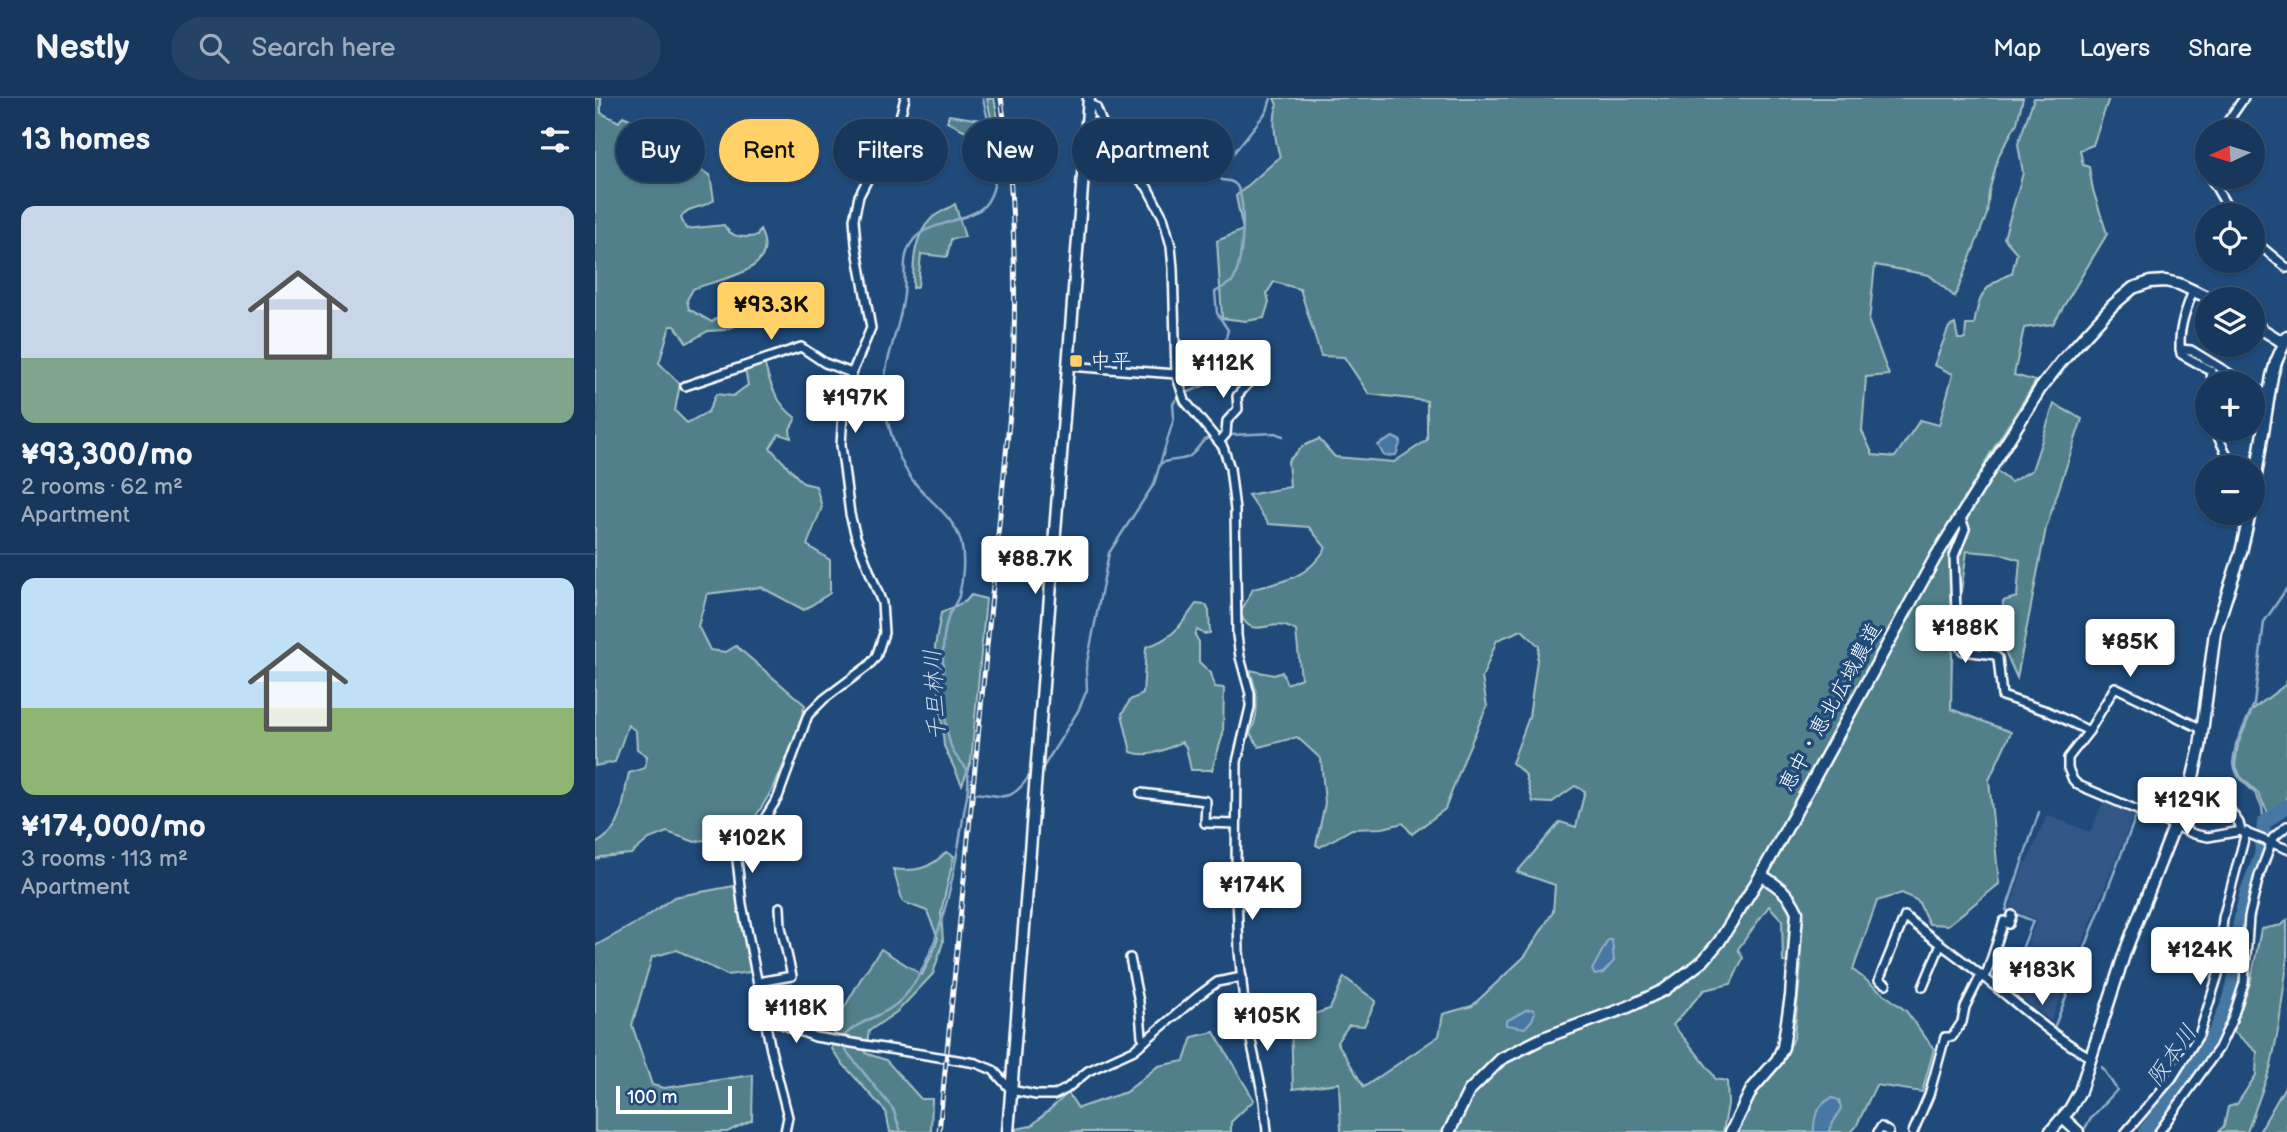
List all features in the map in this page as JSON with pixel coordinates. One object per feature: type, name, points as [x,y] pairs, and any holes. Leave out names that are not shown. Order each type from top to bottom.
[{"type":"street","points":[[785,1132],[788,1117],[771,1050],[737,874],[737,859],[741,844],[762,823],[778,797],[808,715],[824,699],[868,666],[876,657],[884,633],[882,603],[856,537],[848,500],[841,425],[852,373],[871,328],[856,244],[856,208],[859,196],[900,117],[905,98]]},
{"type":"street","points":[[2229,119],[2244,98]]},
{"type":"street","points":[[1008,1132],[1089,101]]},
{"type":"street","points":[[1089,101],[1096,107],[1108,139],[1120,159],[1147,187],[1163,217],[1171,246],[1173,268],[1176,374],[1185,401],[1220,441],[1227,454],[1234,491],[1237,635],[1250,694],[1237,762],[1236,824],[1242,976],[1245,1013],[1264,1101],[1267,1132]]},
{"type":"street","points":[[2265,250],[2287,268]]},
{"type":"street","name":"恵中・恵北広域農道","points":[[1449,1132],[1469,1091],[1501,1059],[1543,1038],[1629,1007],[1664,990],[1685,975],[1719,942],[1761,875],[1960,516],[2040,389],[2120,297],[2141,284],[2157,281],[2179,284],[2193,291]]},
{"type":"street","points":[[2193,291],[2181,327],[2181,355],[2211,371]]},
{"type":"street","points":[[2260,455],[2276,362],[2285,340],[2265,330]]},
{"type":"street","points":[[685,386],[801,347],[825,363],[852,373]]},
{"type":"street","points":[[2180,349],[2190,351],[2224,371]]},
{"type":"street","points":[[1069,366],[1176,374]]},
{"type":"street","points":[[1220,441],[1226,435],[1227,421],[1238,409],[1237,396],[1252,379]]},
{"type":"street","points":[[2265,393],[2270,395]]},
{"type":"street","points":[[1960,516],[1965,529],[1954,556],[1957,643],[1963,651],[1995,655],[1998,658],[2003,696],[2047,711],[2089,731]]},
{"type":"street","points":[[2050,1132],[2063,1118],[2080,1091],[2125,952],[2192,781],[2215,632],[2247,525]]},
{"type":"street","points":[[2202,729],[2115,687],[2089,731],[2068,758],[2068,768],[2078,785],[2202,837],[2244,832],[2287,849]]},
{"type":"street","points":[[2126,1132],[2172,1078],[2199,1035],[2218,975],[2223,918],[2244,832],[2218,793],[2192,781]]},
{"type":"street","points":[[1141,793],[1206,801],[1205,823],[1236,824]]},
{"type":"street","points":[[2159,1132],[2219,1048],[2232,1020],[2244,983],[2249,917],[2259,876],[2272,841],[2287,826]]},
{"type":"street","points":[[1731,1132],[1752,1089],[1777,1060],[1783,1047],[1789,1019],[1797,912],[1792,899],[1784,890],[1761,875]]},
{"type":"street","points":[[758,982],[792,976],[781,927],[780,907]]},
{"type":"street","points":[[1913,1132],[1929,1095],[1945,1037],[1952,1037],[1962,1023],[1965,1007],[1983,976],[2004,921],[2009,924],[2012,915]]},
{"type":"street","points":[[1886,984],[1879,980],[1905,916],[2027,1014],[2090,1057]]},
{"type":"street","points":[[1923,988],[1940,946]]},
{"type":"street","points":[[1130,958],[1145,1041]]},
{"type":"street","points":[[766,1018],[815,1037],[976,1063],[993,1070],[1011,1090],[1054,1095],[1066,1090],[1088,1071],[1134,1050],[1217,982],[1242,976]]},
{"type":"street","points":[[2063,1118],[2078,1132]]},
{"type":"street","points":[[1878,1132],[1881,1127],[1889,1132]]},
{"type":"shaded area","points":[[1393,437],[1401,441],[1396,455],[1384,456],[1378,445]]},
{"type":"shaded area","points":[[2103,802],[2134,815],[2051,1021],[2009,988],[2037,920],[2010,908],[2025,862],[2027,863],[2047,815],[2090,832]]},
{"type":"shaded area","points":[[1608,940],[1612,940],[1614,961],[1603,973],[1595,975],[1592,970]]},
{"type":"shaded area","points":[[1532,1009],[1535,1012],[1525,1028],[1506,1025],[1506,1021]]},
{"type":"shaded area","points":[[1832,1098],[1839,1100],[1841,1108],[1828,1132],[1814,1132],[1817,1112]]},
{"type":"green space","points":[[595,98],[601,98],[601,113],[616,120],[616,182],[705,182],[705,172],[710,175],[714,200],[684,214],[681,218],[686,229],[724,225],[734,235],[747,237],[757,236],[760,230],[765,244],[763,255],[756,264],[732,277],[693,289],[687,300],[689,309],[712,322],[724,313],[737,311],[741,324],[724,330],[708,331],[687,343],[675,326],[670,326],[659,363],[680,384],[675,411],[687,423],[708,412],[716,394],[733,396],[748,385],[745,369],[764,362],[779,400],[796,418],[790,429],[791,438],[779,434],[770,448],[803,483],[816,486],[822,507],[807,545],[830,560],[830,593],[804,610],[761,587],[707,594],[698,626],[710,650],[726,652],[736,646],[805,705],[793,743],[774,787],[756,816],[723,836],[695,842],[667,832],[649,839],[631,854],[595,860],[595,844],[613,830],[618,822],[629,773],[645,768],[647,756],[637,749],[636,731],[628,725],[615,762],[595,766]]},
{"type":"green space","points":[[994,98],[998,119],[984,119],[991,117],[987,99]]},
{"type":"green space","points":[[1274,98],[2023,98],[2017,123],[1999,155],[1989,192],[1987,214],[1955,297],[1929,275],[1875,265],[1869,322],[1889,375],[1866,377],[1862,431],[1873,455],[1895,457],[1920,420],[1939,425],[1953,374],[1934,365],[1949,327],[1955,324],[1958,339],[1965,339],[1966,325],[1974,325],[1984,292],[2012,273],[2017,253],[2004,238],[2023,173],[2018,144],[2034,98],[2109,98],[2093,145],[2080,150],[2083,165],[2089,167],[2093,190],[2107,234],[2053,324],[2024,328],[2014,375],[2036,381],[1985,462],[2011,482],[2032,470],[2054,404],[2082,419],[2046,528],[2017,678],[2001,642],[2003,601],[2017,597],[2020,560],[2001,554],[1967,551],[1952,653],[1951,709],[2011,732],[1989,780],[1999,884],[1948,925],[1929,924],[1918,901],[1902,893],[1877,901],[1853,970],[1906,1011],[1934,1049],[1922,1092],[1876,1085],[1851,1132],[1737,1132],[1756,1092],[1778,1069],[1794,1038],[1801,965],[1783,962],[1782,920],[1769,906],[1738,949],[1743,958],[1731,984],[1704,990],[1673,1025],[1715,1079],[1727,1081],[1728,1104],[1723,1132],[1341,1132],[1339,1083],[1293,1089],[1291,1021],[1330,1009],[1344,977],[1376,1001],[1364,1026],[1349,1025],[1337,1042],[1364,1087],[1439,1036],[1443,1014],[1472,1006],[1525,956],[1553,912],[1555,885],[1517,872],[1560,822],[1576,827],[1585,791],[1575,786],[1551,803],[1533,802],[1525,774],[1512,763],[1529,717],[1539,646],[1522,630],[1497,640],[1482,678],[1487,706],[1445,809],[1412,834],[1403,823],[1383,828],[1352,829],[1320,847],[1316,845],[1325,803],[1321,759],[1297,737],[1259,747],[1250,733],[1256,718],[1257,702],[1250,670],[1274,675],[1282,672],[1287,684],[1301,678],[1296,631],[1278,625],[1254,628],[1244,621],[1240,613],[1253,589],[1295,577],[1311,566],[1326,548],[1309,527],[1269,524],[1248,495],[1290,487],[1288,461],[1303,446],[1319,439],[1335,457],[1394,462],[1427,440],[1427,401],[1369,394],[1344,357],[1321,356],[1300,289],[1274,282],[1267,293],[1269,302],[1264,318],[1246,321],[1222,318],[1217,241],[1243,230],[1236,196],[1280,157],[1275,131],[1277,105]]},
{"type":"green space","points":[[949,115],[975,119],[962,119],[962,130],[948,122]]},
{"type":"green space","points":[[955,204],[965,237],[951,239],[947,257],[921,254],[918,286],[913,288],[917,242],[925,226],[933,217]]},
{"type":"green space","points":[[971,595],[986,599],[971,761],[962,785],[944,746],[935,647],[941,613],[966,601]]},
{"type":"green space","points":[[1196,604],[1206,605],[1209,611],[1210,633],[1204,634],[1197,630],[1195,635],[1199,642],[1199,662],[1211,673],[1215,687],[1224,688],[1223,734],[1212,770],[1191,770],[1186,747],[1182,742],[1151,754],[1131,752],[1122,714],[1130,700],[1143,694],[1146,647],[1170,636]]},
{"type":"green space","points":[[2287,680],[2287,804],[2269,815],[2258,793],[2240,776],[2235,764],[2238,744],[2252,710],[2285,685]]},
{"type":"green space","points":[[946,852],[954,856],[941,912],[943,942],[933,974],[898,1011],[869,1031],[865,1053],[886,1060],[921,1099],[932,1099],[931,1132],[890,1132],[886,1112],[832,1049],[836,1022],[881,949],[922,975],[938,938],[927,911],[903,902],[893,869],[922,868]]},
{"type":"green space","points":[[734,886],[751,972],[727,975],[677,950],[652,957],[632,1025],[652,1085],[664,1088],[753,1075],[752,1120],[727,1132],[595,1132],[595,946],[645,918],[674,897]]},
{"type":"green space","points":[[2287,920],[2287,963],[2271,1066],[2247,1132],[2218,1132],[2224,1126],[2228,1107],[2237,1104],[2256,1075],[2257,1052],[2233,1031],[2251,980],[2261,929],[2282,925]]},
{"type":"green space","points":[[1214,1032],[1254,1100],[1231,1122],[1231,1132],[1016,1132],[1016,1129],[1031,1126],[1068,1093],[1078,1108],[1126,1092],[1158,1066],[1184,1061],[1192,1037]]},
{"type":"green space","points":[[2287,1083],[2287,1132],[2259,1132]]},
{"type":"waterway","name":"千旦林川","points":[[901,1132],[893,1109],[843,1047],[844,1036],[858,1025],[896,1005],[915,982],[927,960],[951,884],[969,780],[967,770],[955,755],[950,743],[943,689],[945,629],[960,590],[963,562],[961,542],[952,523],[915,484],[904,467],[888,421],[884,388],[887,364],[902,306],[905,260],[909,248],[924,231],[976,212],[990,196],[996,169],[995,154],[983,98]]},
{"type":"waterway","points":[[1189,392],[1209,383],[1216,356],[1226,338],[1228,330],[1217,313],[1215,292],[1233,281],[1241,248],[1243,219],[1240,194],[1235,184],[1222,180],[1217,174],[1267,111],[1271,98]]},
{"type":"waterway","points":[[1042,769],[1078,711],[1087,690],[1086,668],[1109,553],[1154,484],[1174,418],[1173,404],[1179,395]]},
{"type":"waterway","points":[[1230,435],[1275,433],[1283,436]]},
{"type":"waterway","points":[[1160,464],[1190,456],[1213,436]]},
{"type":"waterway","points":[[2264,823],[2262,807],[2255,793],[2238,776],[2233,763],[2236,744],[2254,704],[2264,622],[2287,588]]},
{"type":"waterway","points":[[967,793],[1009,795],[1030,775]]},
{"type":"waterway","name":"阪本川","points":[[2145,1132],[2195,1065],[2217,1029],[2230,999],[2237,968],[2237,937],[2247,891],[2261,856],[2264,823],[2287,806]]},
{"type":"waterway","points":[[2039,812],[2006,910],[2033,921],[2006,990],[2054,1028],[2136,816]]},
{"type":"waterway","points":[[2085,1128],[2117,1090],[2102,1067]]},
{"type":"railway","points":[[939,1132],[1012,393],[1014,245],[1010,172],[1001,98]]},
{"type":"place","name":"中平","points":[[1076,361]]}]
